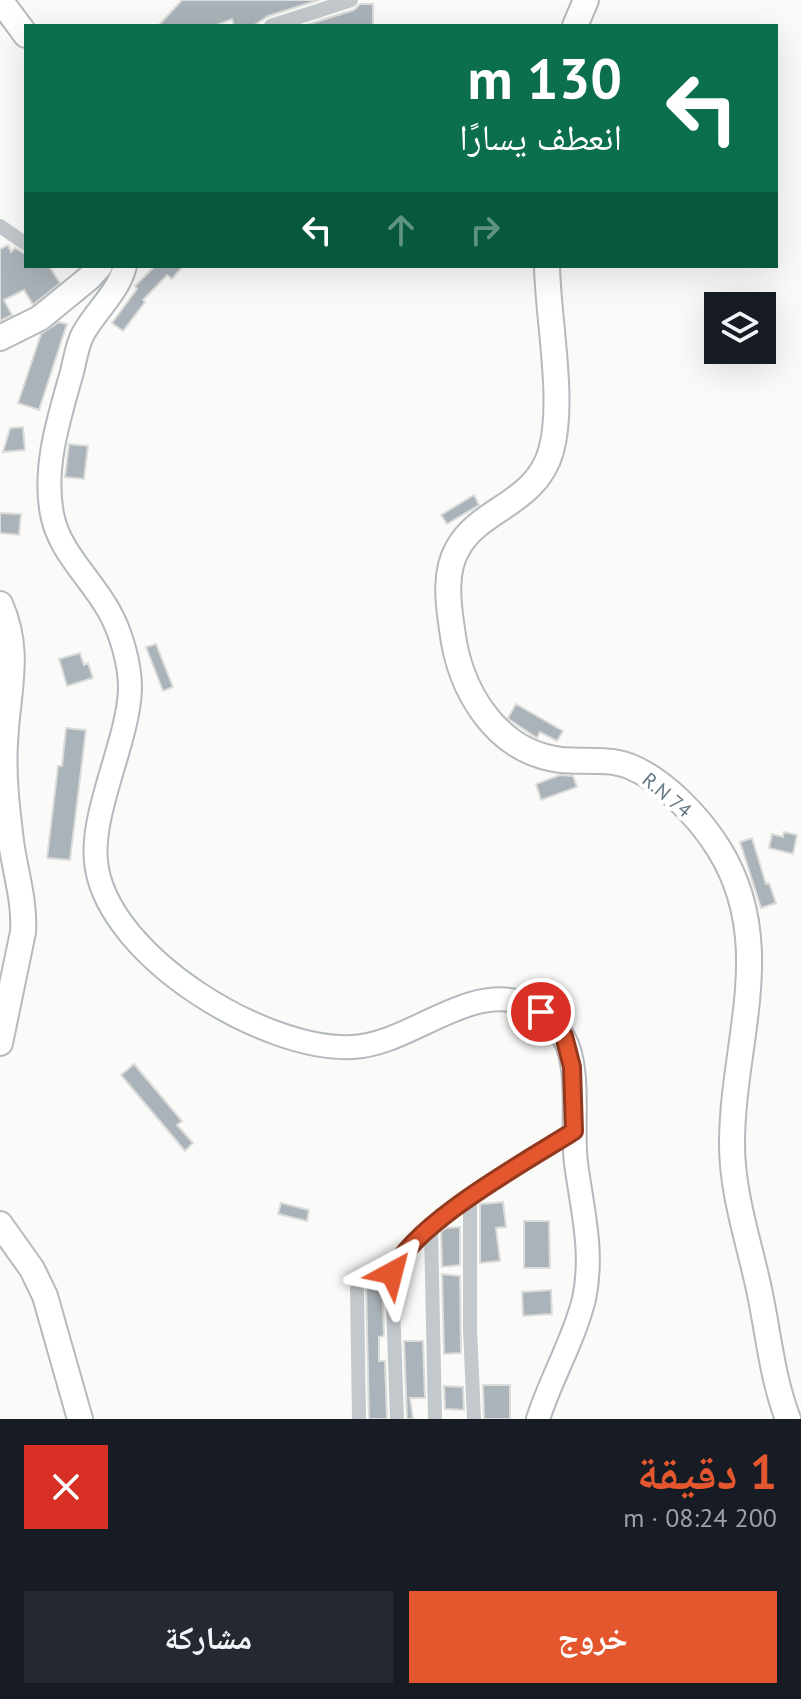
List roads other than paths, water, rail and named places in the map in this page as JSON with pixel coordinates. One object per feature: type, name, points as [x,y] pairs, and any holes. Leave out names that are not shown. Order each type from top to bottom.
[{"type":"main road","points":[[0,0],[24,32]]},
{"type":"main road","points":[[576,24],[586,0]]},
{"type":"main road","points":[[0,338],[40,318],[97,268]]},
{"type":"main road","name":"R.N 74","points":[[547,268],[555,373],[555,430],[550,454],[537,478],[521,496],[474,529],[458,546],[451,565],[449,589],[458,665],[469,693],[486,716],[506,737],[528,752],[563,760],[626,765],[649,776],[701,825],[720,850],[738,888],[748,929],[751,967],[732,1140],[732,1172],[772,1365],[788,1419]]},
{"type":"main road","points":[[0,604],[9,624],[13,650],[5,776],[11,841],[24,914],[0,1043]]},
{"type":"main road","points":[[0,1224],[32,1269],[45,1296],[80,1419]]},
{"type":"street","points":[[277,24],[351,0]]},
{"type":"street","points":[[1,228],[24,243]]},
{"type":"street","points":[[124,268],[121,281],[83,335],[50,457],[52,518],[73,559],[109,611],[123,645],[130,687],[99,825],[95,865],[102,890],[128,931],[156,962],[183,984],[227,1011],[267,1030],[310,1044],[353,1047],[381,1043],[472,1003],[492,1000],[519,1001],[541,1012],[564,1036],[572,1067],[576,1162],[587,1224],[589,1260],[584,1299],[538,1419]]},
{"type":"street","points":[[397,1419],[392,1273],[397,1261],[431,1228],[470,1197],[574,1131]]},
{"type":"street","points":[[470,1197],[474,1419]]},
{"type":"street","points":[[431,1228],[435,1419]]},
{"type":"street","points":[[357,1288],[359,1419]]}]
